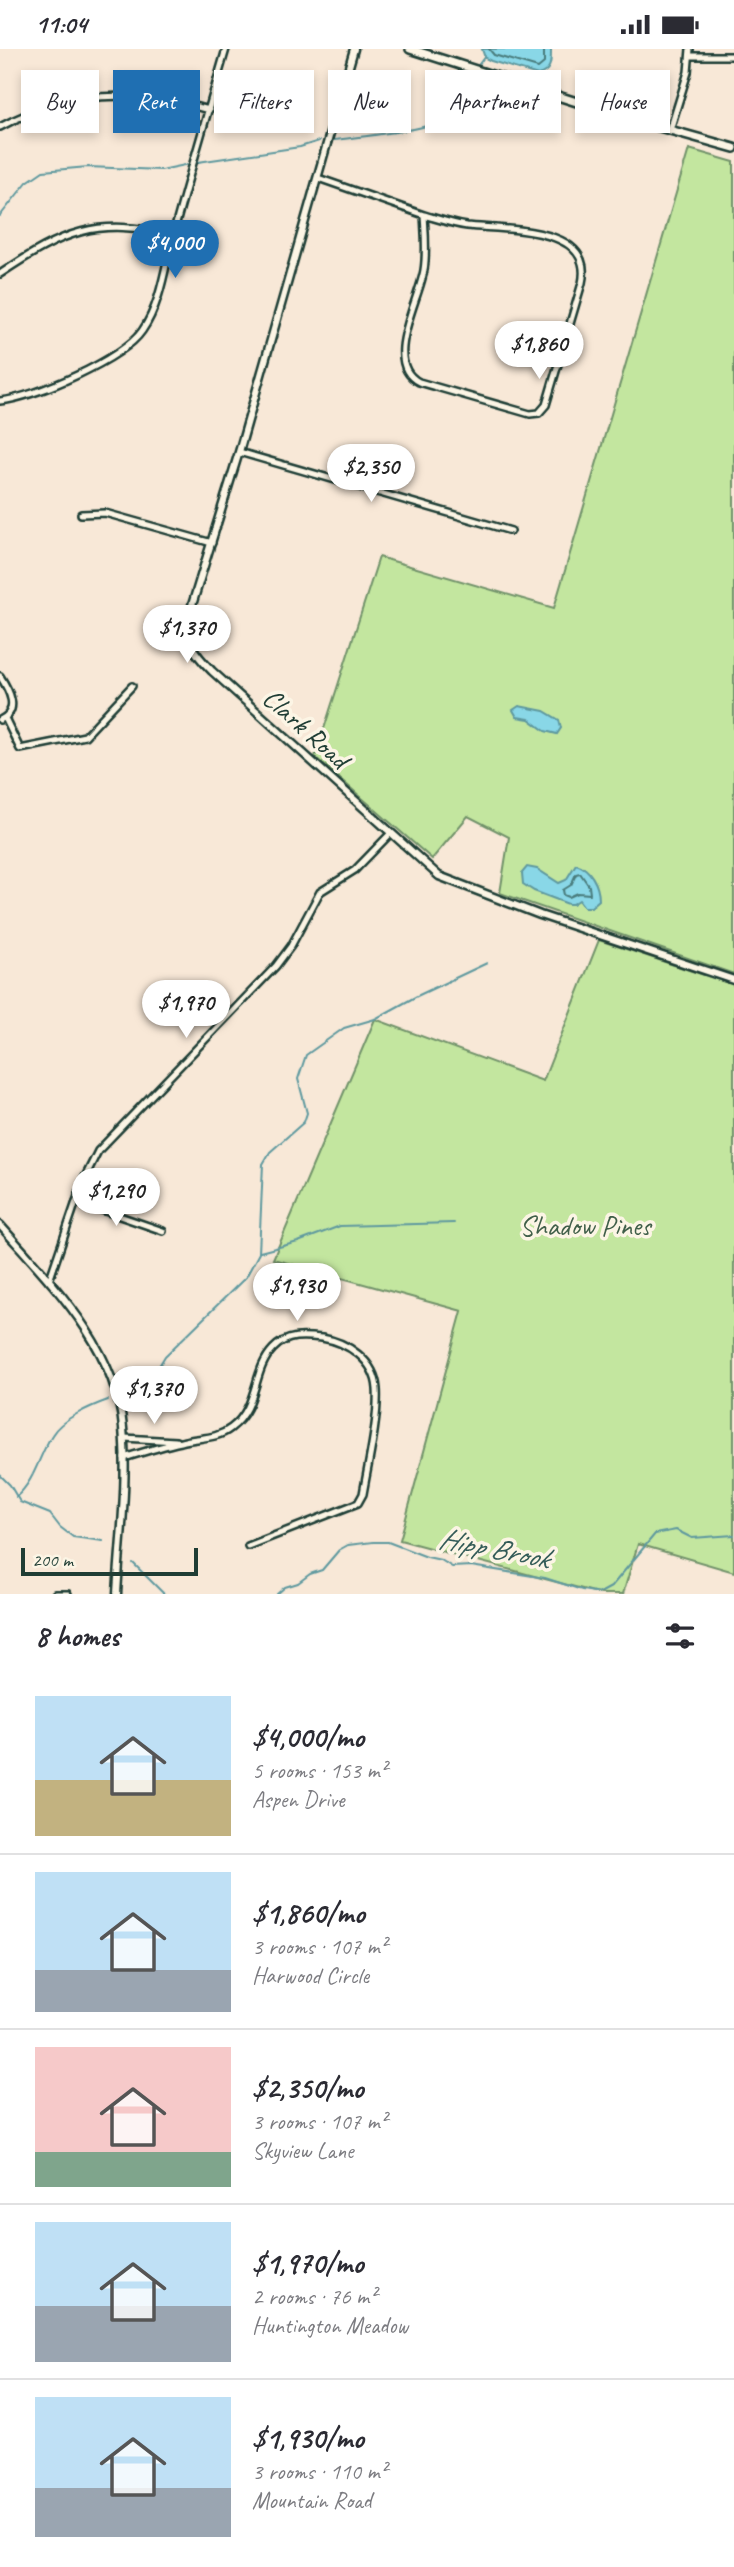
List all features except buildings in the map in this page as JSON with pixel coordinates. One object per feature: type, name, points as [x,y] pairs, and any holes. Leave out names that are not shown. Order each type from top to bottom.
[{"type":"main road","points":[[410,49],[575,100]]},
{"type":"main road","points":[[670,130],[734,148]]},
{"type":"street","points":[[0,401],[20,398],[112,357],[131,344],[143,330],[154,306],[226,49]]},
{"type":"street","name":"Clark Road","points":[[354,49],[187,624],[191,647],[212,671],[431,870],[455,884],[734,980]]},
{"type":"street","points":[[670,130],[688,72],[690,53],[734,56]]},
{"type":"street","points":[[0,127],[40,109],[91,97],[141,96],[209,110]]},
{"type":"street","points":[[318,178],[464,226],[546,236],[566,243],[579,253],[584,268],[582,283],[542,411],[530,414],[419,382],[405,370],[401,354],[424,270],[424,215]]},
{"type":"street","points":[[0,274],[37,250],[83,231],[125,226],[173,235]]},
{"type":"street","points":[[239,452],[511,531]]},
{"type":"street","points":[[81,515],[90,512],[105,513],[212,543]]},
{"type":"street","points":[[0,676],[11,697],[11,707],[3,719],[20,749],[81,737],[98,724],[132,686]]},
{"type":"street","points":[[49,1281],[76,1201],[90,1165],[99,1151],[276,966],[291,946],[320,892],[355,870],[390,834]]},
{"type":"street","points":[[76,1201],[163,1231]]},
{"type":"street","points":[[0,1225],[49,1281],[88,1332],[109,1370],[120,1408],[124,1438],[117,1594]]},
{"type":"street","points":[[124,1458],[183,1441],[215,1437],[233,1427],[250,1405],[269,1354],[279,1343],[305,1336],[341,1342],[355,1351],[370,1369],[377,1389],[363,1495],[358,1503],[248,1546]]},
{"type":"street","points":[[124,1438],[183,1441]]},
{"type":"street","points":[[55,1594],[68,1594]]},
{"type":"green space","points":[[689,149],[734,162],[734,974],[500,893],[509,837],[468,816],[432,859],[315,757],[379,557],[554,608]]},
{"type":"green space","name":"Shadow Pines","points":[[599,940],[734,985],[734,1572],[638,1544],[623,1594],[601,1594],[400,1540],[462,1311],[273,1259],[375,1019],[543,1081]]},
{"type":"water","points":[[482,49],[551,49],[551,61],[547,70],[521,70],[485,58]]},
{"type":"water","points":[[519,706],[544,711],[559,720],[561,728],[557,734],[545,731],[529,719],[517,717],[513,710]]},
{"type":"water","points":[[576,864],[589,873],[597,889],[599,900],[591,907],[584,907],[579,900],[568,904],[523,884],[522,873],[527,867],[537,869],[559,883],[566,880]]},
{"type":"waterway","points":[[479,64],[485,56]]},
{"type":"waterway","points":[[334,140],[425,126]]},
{"type":"waterway","points":[[198,162],[300,147],[319,141]]},
{"type":"waterway","points":[[0,216],[27,182],[43,171],[88,167],[161,170],[190,164]]},
{"type":"waterway","points":[[127,1393],[147,1386],[165,1356],[246,1277],[259,1253],[263,1164],[270,1152],[304,1122],[307,1113],[298,1079],[306,1055],[344,1028],[375,1019],[487,963]]},
{"type":"waterway","points":[[260,1252],[298,1242],[340,1226],[454,1223]]},
{"type":"waterway","points":[[16,1497],[28,1483],[56,1429],[77,1414],[108,1400]]},
{"type":"waterway","name":"Hipp Brook","points":[[0,1475],[20,1502],[50,1514],[60,1527],[73,1537],[103,1541]]},
{"type":"waterway","name":"Hipp Brook","points":[[277,1594],[285,1587],[322,1570],[339,1550],[348,1545],[373,1542],[388,1542],[441,1560],[452,1567],[471,1566],[545,1578],[600,1593],[611,1587],[655,1534],[676,1530],[692,1538],[734,1535]]},
{"type":"waterway","name":"Hipp Brook","points":[[133,1563],[164,1594]]}]
